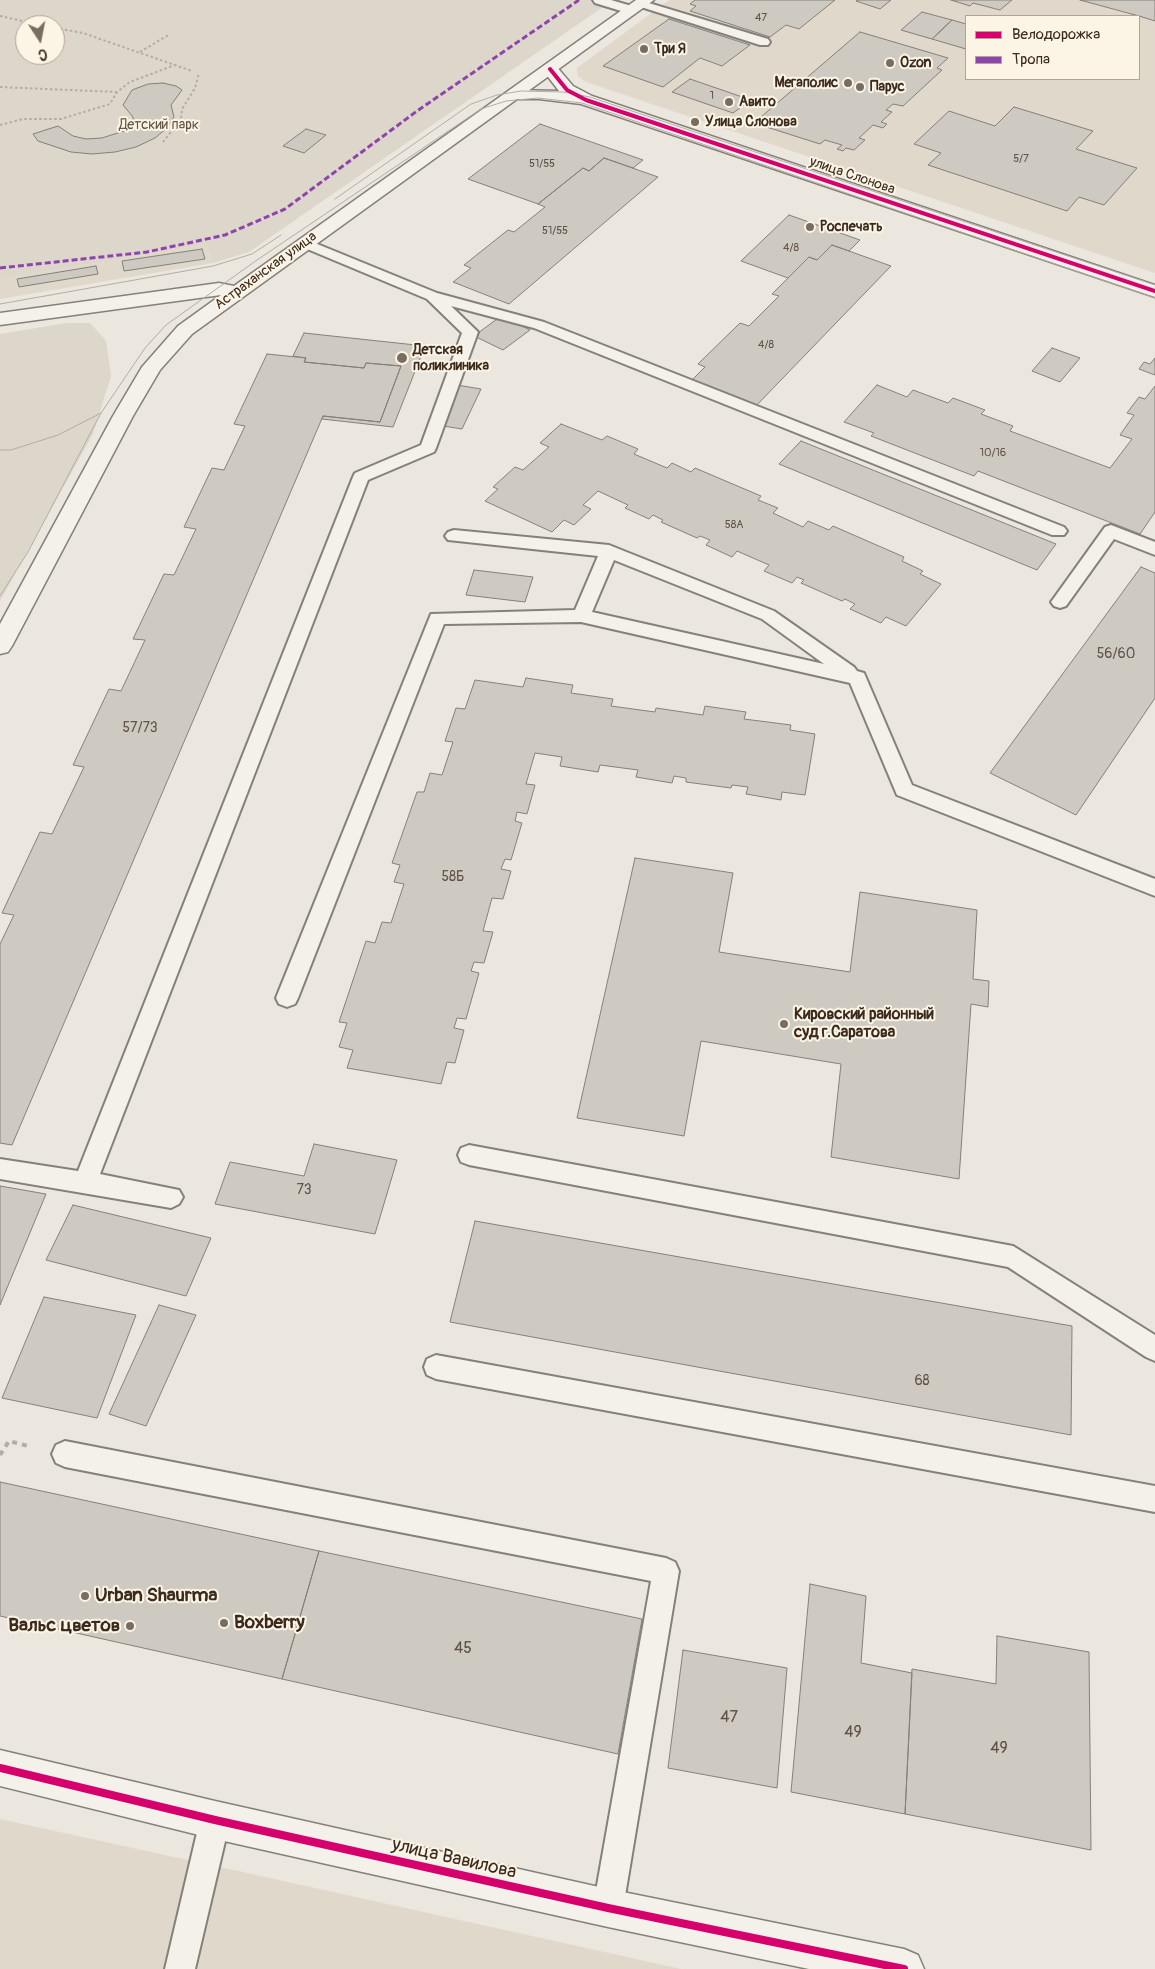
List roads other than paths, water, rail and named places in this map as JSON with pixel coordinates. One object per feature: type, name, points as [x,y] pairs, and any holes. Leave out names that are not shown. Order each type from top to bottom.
[{"type":"main road","name":"Астраханская улица","points":[[0,646],[123,416],[152,367],[185,330],[516,95],[640,4]]},
{"type":"main road","name":"улица Слонова","points":[[550,70],[567,90],[586,100],[1155,292]]},
{"type":"main road","name":"улица Слонова","points":[[516,95],[539,94],[586,100]]},
{"type":"main road","points":[[0,319],[219,289],[236,292]]},
{"type":"main road","name":"улица Вавилова","points":[[0,1768],[215,1820],[608,1908],[904,1969]]},
{"type":"lane","points":[[599,0],[640,4],[764,42]]},
{"type":"lane","points":[[305,244],[432,296],[539,325],[1058,531]]},
{"type":"lane","points":[[85,1182],[361,477],[428,448],[470,332],[432,296]]},
{"type":"lane","points":[[1060,602],[1111,531],[1155,549]]},
{"type":"lane","points":[[454,536],[609,552],[768,615],[857,678],[904,790],[1155,888]]},
{"type":"lane","points":[[581,616],[609,552]]},
{"type":"lane","points":[[287,998],[437,618],[581,616],[857,678]]},
{"type":"lane","points":[[470,1155],[1013,1257],[1155,1349]]},
{"type":"lane","points":[[0,1169],[171,1197]]},
{"type":"lane","points":[[436,1367],[1155,1499]]},
{"type":"lane","points":[[65,1454],[666,1572],[608,1908]]},
{"type":"lane","points":[[180,1969],[215,1820]]},
{"type":"tram line","points":[[335,199],[471,104],[497,95],[521,91],[563,92],[590,97],[1155,285]]},
{"type":"tram line","points":[[101,413],[145,348],[166,325],[257,260],[481,109],[506,101],[538,98],[582,103],[1155,298]]},
{"type":"tram line","points":[[0,304],[213,266],[252,254],[281,235]]},
{"type":"tram line","points":[[0,450],[11,450],[58,435],[101,413]]},
{"type":"tram line","points":[[0,596],[28,552],[101,413]]},
{"type":"place","name":"Три Я","points":[[644,49]]},
{"type":"place","name":"Ozon","points":[[890,63]]},
{"type":"place","name":"Мегаполис","points":[[848,83]]},
{"type":"place","name":"Парус","points":[[860,87]]},
{"type":"place","name":"Авито","points":[[729,102]]},
{"type":"place","name":"Улица Слонова","points":[[695,122]]},
{"type":"place","name":"Роспечать","points":[[810,227]]},
{"type":"place","name":"Детская поликлиника","points":[[402,358]]},
{"type":"place","name":"Кировский районный суд г.Саратова","points":[[784,1024]]},
{"type":"place","name":"Urban Shaurma","points":[[85,1596]]},
{"type":"place","name":"Boxberry","points":[[224,1623]]},
{"type":"place","name":"Вальс цветов","points":[[130,1626]]},
{"type":"park label","name":"Детский парк","points":[[159,125]]}]
